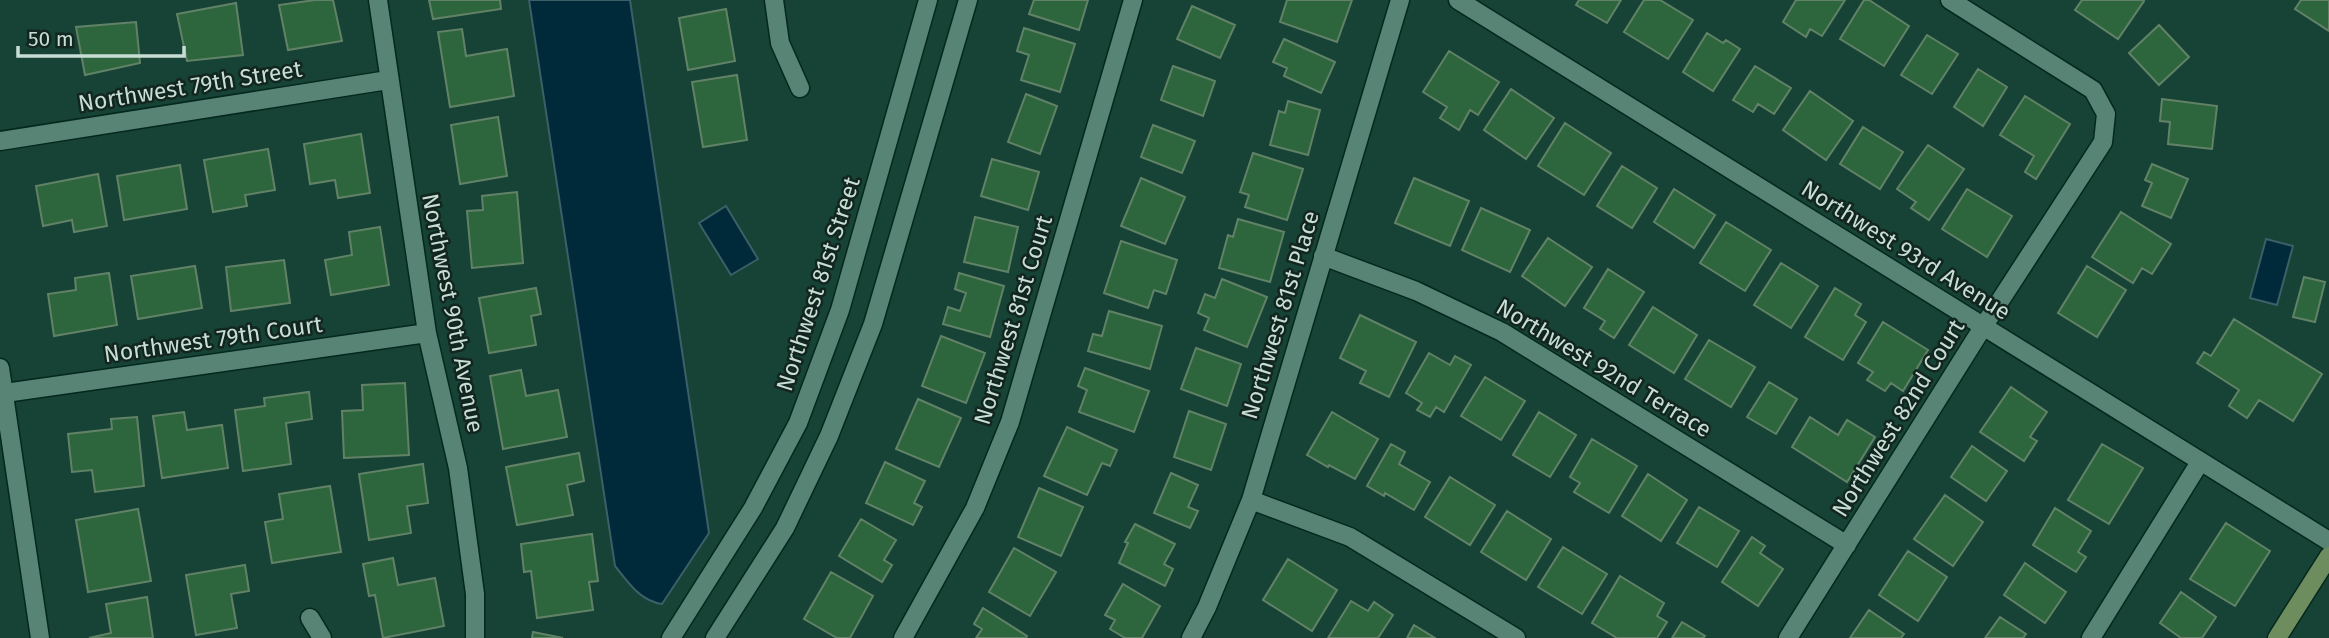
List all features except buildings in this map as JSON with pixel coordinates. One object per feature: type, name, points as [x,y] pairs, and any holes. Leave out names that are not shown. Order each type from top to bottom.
[{"type":"main road","points":[[2277,638],[2329,556]]},
{"type":"street","name":"Northwest 90th Avenue","points":[[377,0],[427,333],[458,468],[475,594],[476,636]]},
{"type":"street","points":[[774,0],[780,43],[800,88]]},
{"type":"street","name":"Northwest 81st Street","points":[[671,638],[753,508],[798,423],[840,310],[928,0]]},
{"type":"street","points":[[715,638],[785,528],[830,436],[873,324],[968,0]]},
{"type":"street","name":"Northwest 81st Court","points":[[903,638],[975,508],[1010,422],[1133,0]]},
{"type":"street","name":"Northwest 81st Place","points":[[1191,638],[1207,607],[1251,500],[1400,0]]},
{"type":"street","name":"Northwest 93rd Avenue","points":[[1458,0],[2329,541]]},
{"type":"street","name":"Northwest 82nd Court","points":[[1788,638],[1983,327],[2104,142],[2106,114],[2093,90],[1950,0]]},
{"type":"street","name":"Northwest 79th Street","points":[[0,141],[388,80]]},
{"type":"street","name":"Northwest 92nd Terrace","points":[[1323,256],[1416,291],[1502,331],[1847,545]]},
{"type":"street","name":"Northwest 79th Court","points":[[5,393],[427,333]]},
{"type":"street","points":[[0,368],[40,638]]},
{"type":"street","points":[[2091,638],[2200,462]]},
{"type":"street","points":[[1251,500],[1350,537],[1516,638]]},
{"type":"street","points":[[310,618],[322,638]]},
{"type":"water","points":[[529,0],[630,0],[709,533],[662,604],[641,595],[615,566]]},
{"type":"water","points":[[726,206],[758,259],[731,275],[699,223]]},
{"type":"water","points":[[2266,239],[2293,246],[2277,305],[2250,298]]}]
